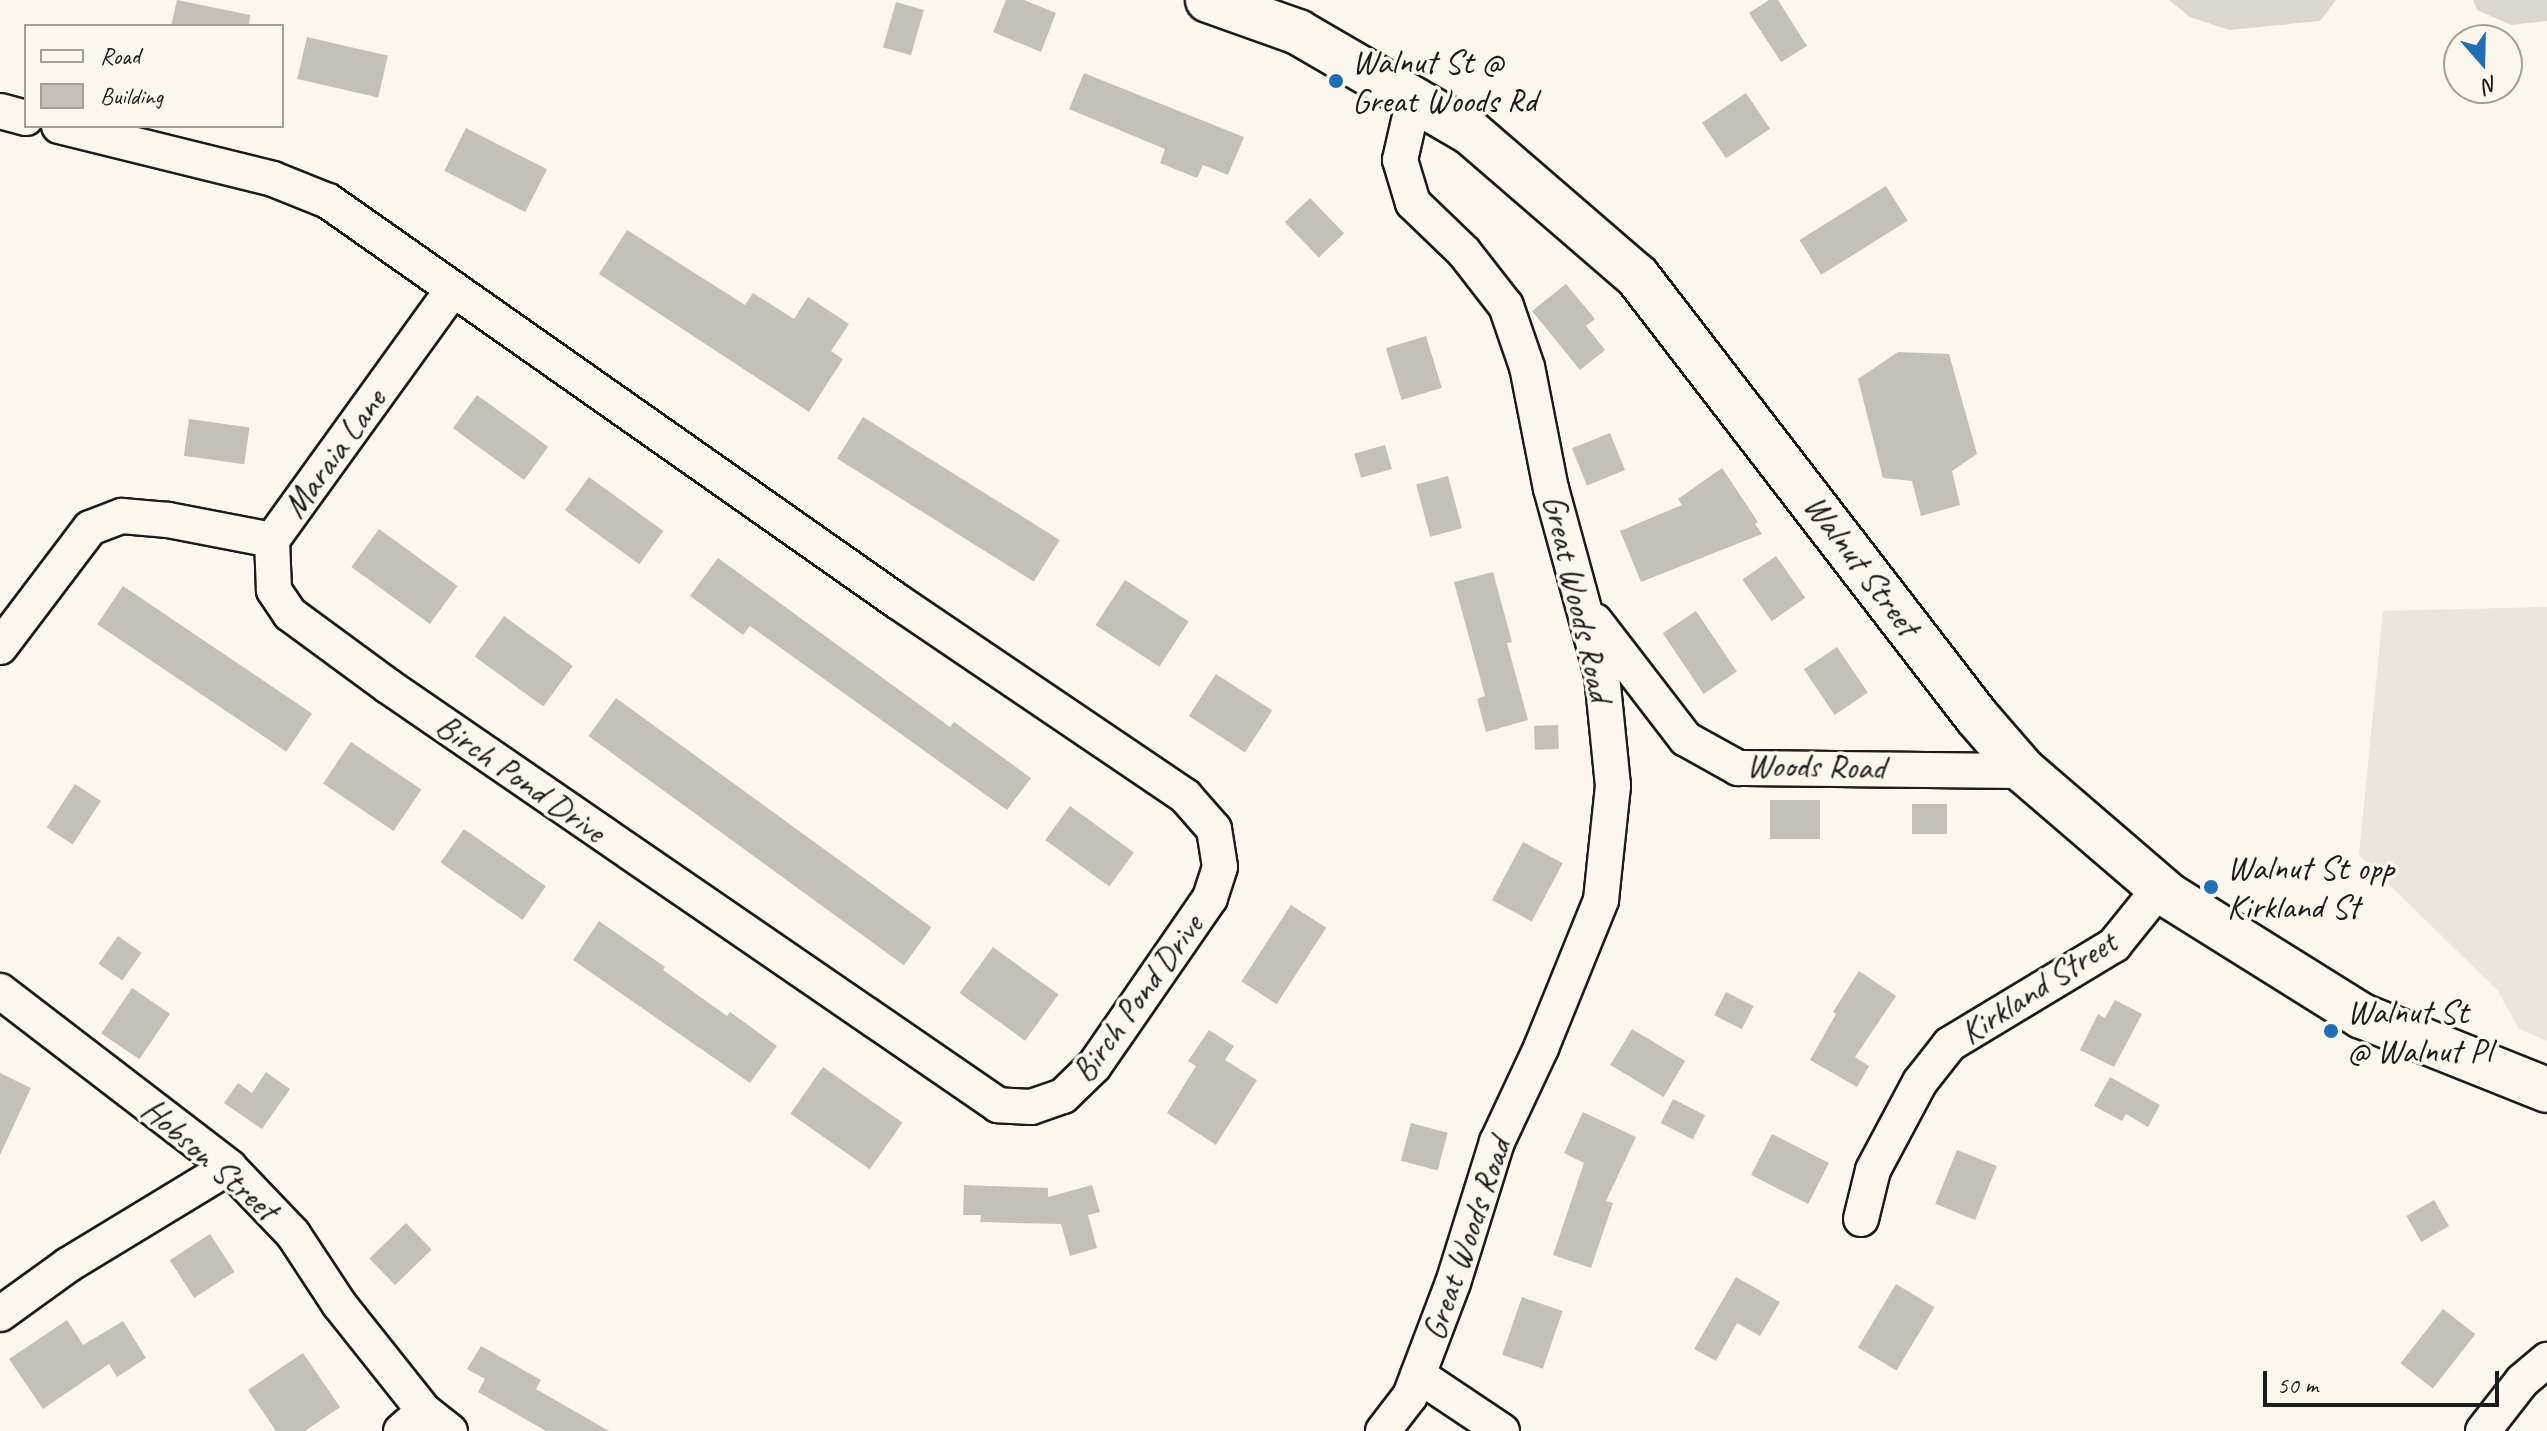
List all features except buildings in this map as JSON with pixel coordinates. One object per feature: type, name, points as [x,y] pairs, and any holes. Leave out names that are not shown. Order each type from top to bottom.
[{"type":"main road","name":"Walnut Street","points":[[1208,0],[1298,32],[1470,132],[1637,276],[1977,717],[2024,771],[2160,888],[2362,1016],[2543,1091]]},
{"type":"street","name":"Great Woods Road","points":[[1383,1431],[1410,1396],[1453,1283],[1497,1142],[1541,1048],[1601,900],[1613,786],[1602,675],[1551,489],[1527,367],[1506,306],[1464,252],[1413,203],[1400,160],[1414,99]]},
{"type":"street","points":[[0,111],[24,117]]},
{"type":"street","name":"Birch Pond Drive","points":[[67,128],[273,179],[328,201],[897,601],[1185,796],[1214,829],[1220,867],[1210,898],[1094,1066],[1063,1096],[1031,1107],[998,1105],[401,695],[290,614],[274,590],[272,540]]},
{"type":"street","name":"Maraia Lane","points":[[0,647],[90,528],[122,516],[168,520],[272,540],[452,290]]},
{"type":"street","name":"Woods Road","points":[[1583,606],[1686,739],[1738,768],[2024,771]]},
{"type":"street","name":"Kirkland Street","points":[[1861,1219],[1873,1170],[1920,1082],[1950,1044],[2114,945],[2160,888]]},
{"type":"street","name":"Hobson Street","points":[[0,991],[229,1167],[293,1234],[425,1424]]},
{"type":"street","points":[[0,1314],[68,1265],[229,1167]]},
{"type":"street","points":[[2483,1431],[2522,1381],[2547,1360]]},
{"type":"street","points":[[1418,1375],[1502,1431]]},
{"type":"shaded area","points":[[2169,0],[2336,0],[2320,21],[2229,30],[2190,17]]},
{"type":"shaded area","points":[[2473,0],[2547,0],[2547,21],[2509,24],[2477,10]]},
{"type":"shaded area","points":[[2547,607],[2547,1041],[2519,1029],[2498,991],[2359,855],[2383,611]]},
{"type":"place","name":"Walnut St @ Great Woods Rd","points":[[1336,81]]},
{"type":"place","name":"Walnut St opp Kirkland St","points":[[2211,887]]},
{"type":"place","name":"Walnut St @ Walnut Pl","points":[[2331,1031]]}]
